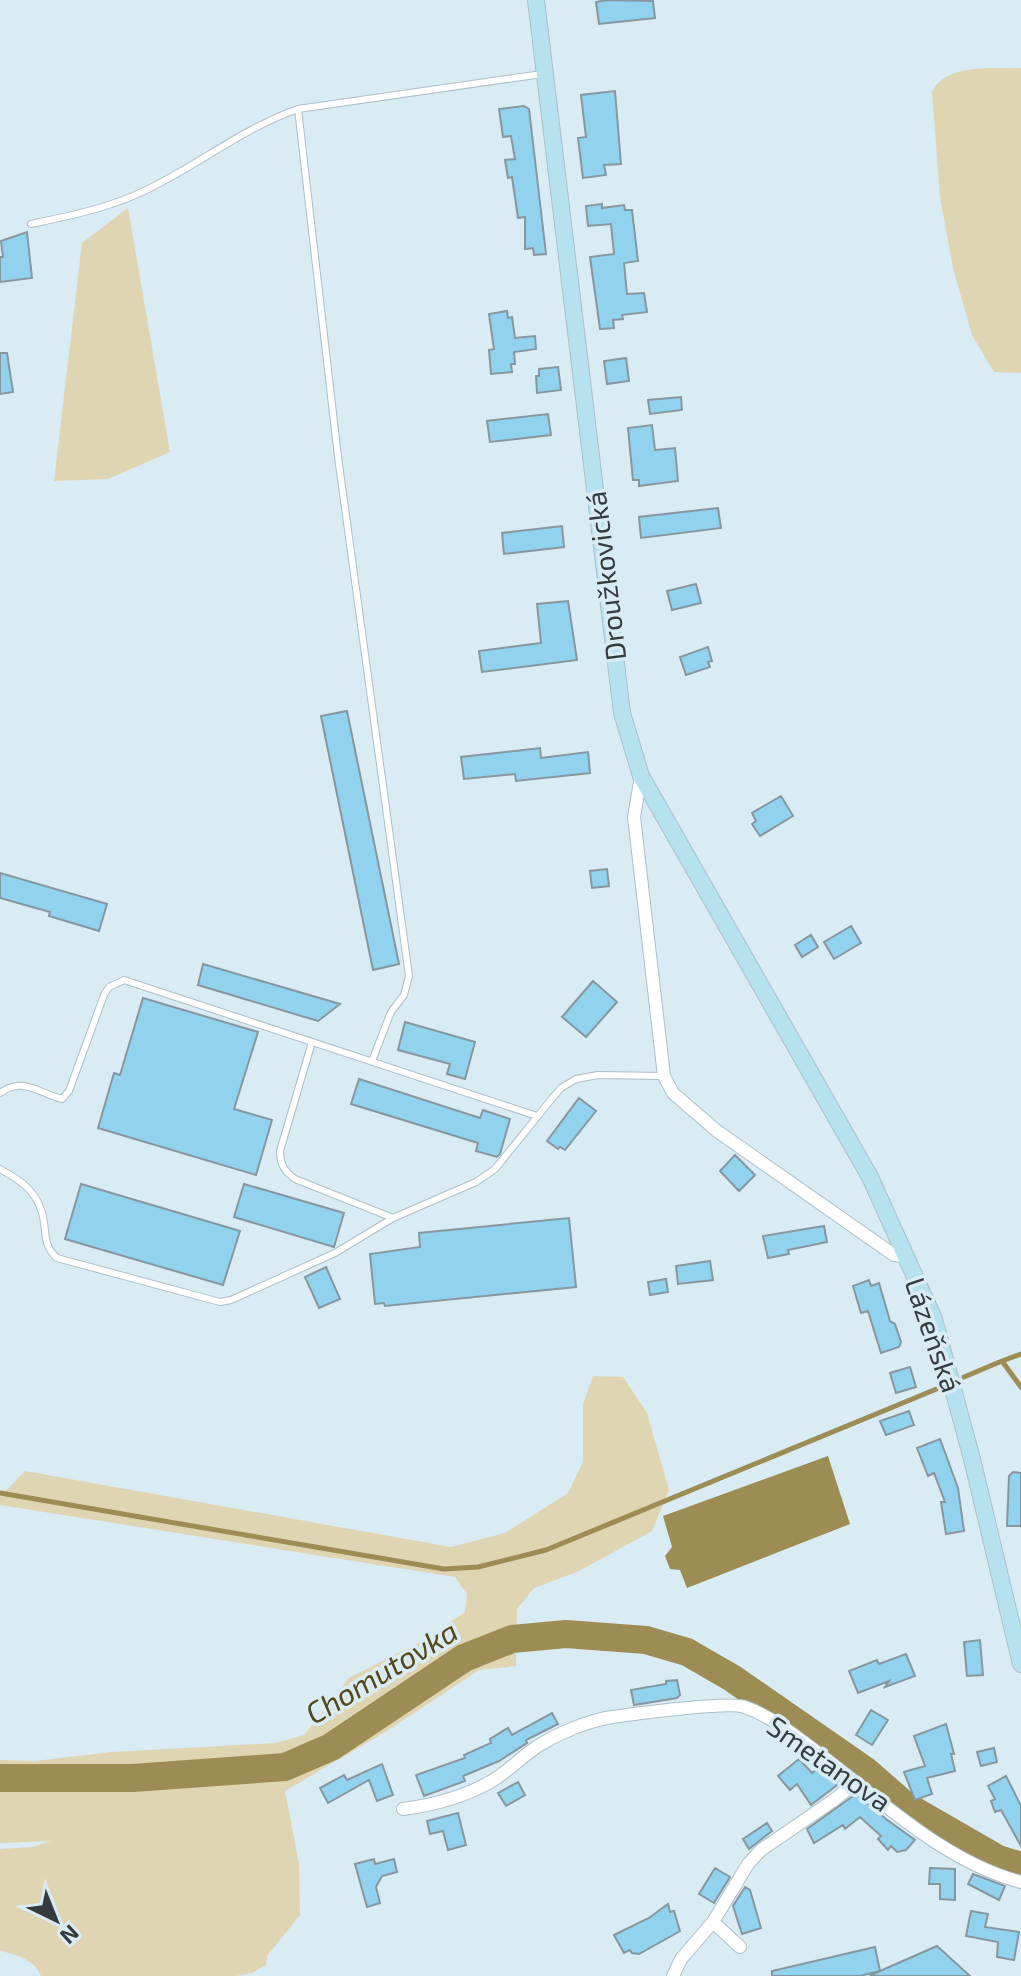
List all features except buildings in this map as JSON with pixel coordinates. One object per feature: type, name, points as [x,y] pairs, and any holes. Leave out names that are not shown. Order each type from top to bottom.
[{"type":"street","name":"Droužkovická","points":[[536,0],[622,713],[641,776],[634,817],[664,1076]]},
{"type":"street","points":[[641,776],[870,1177],[906,1256]]},
{"type":"street","name":"Lázeňská","points":[[664,1076],[673,1093],[717,1131],[894,1255],[906,1256],[934,1319],[972,1459],[1021,1664]]},
{"type":"street","name":"Smetanova","points":[[403,1809],[433,1805],[487,1784],[537,1747],[574,1728],[608,1718],[742,1706],[790,1731],[939,1844],[1004,1877],[1021,1882]]},
{"type":"street","points":[[673,1976],[681,1959],[713,1922],[748,1864],[761,1850],[856,1782]]},
{"type":"street","points":[[713,1922],[740,1947]]},
{"type":"lane","points":[[31,224],[79,213],[143,191],[271,118],[298,109],[545,74]]},
{"type":"lane","points":[[298,109],[338,457],[409,976],[404,995],[391,1012],[372,1061]]},
{"type":"lane","points":[[0,1093],[24,1086],[41,1089],[62,1099],[69,1091],[104,995],[109,987],[124,980],[537,1116]]},
{"type":"lane","points":[[312,1042],[280,1151],[285,1172],[295,1179],[393,1218]]},
{"type":"lane","points":[[0,1169],[35,1193],[48,1250],[57,1258],[208,1301],[231,1300],[335,1253],[393,1218],[476,1182],[495,1169],[561,1088],[587,1075],[664,1076]]},
{"type":"shaded area","points":[[1021,68],[1021,373],[994,372],[972,335],[953,268],[940,197],[932,92],[948,76],[959,72]]},
{"type":"shaded area","points":[[128,208],[170,452],[108,479],[54,481],[82,243]]},
{"type":"shaded area","points":[[593,1376],[623,1377],[647,1413],[669,1490],[652,1531],[579,1571],[534,1588],[517,1609],[516,1666],[479,1670],[387,1731],[285,1791],[299,1864],[300,1915],[267,1956],[266,1965],[252,1973],[236,1976],[41,1976],[30,1962],[0,1951],[0,1849],[33,1847],[51,1841],[0,1843],[0,1760],[35,1761],[112,1752],[276,1743],[304,1735],[349,1678],[426,1639],[465,1612],[467,1594],[455,1577],[0,1505],[0,1497],[25,1471],[451,1547],[505,1533],[568,1493],[583,1462],[583,1404]]},
{"type":"shaded area","points":[[828,1456],[850,1524],[687,1588],[680,1570],[670,1569],[665,1556],[672,1547],[663,1516]]},
{"type":"waterway","points":[[1002,1361],[1021,1354]]},
{"type":"waterway","points":[[964,1377],[1002,1361],[1021,1387]]},
{"type":"waterway","points":[[0,1493],[444,1569],[478,1567],[546,1550],[939,1388]]},
{"type":"waterway","name":"Chomutovka","points":[[0,1778],[133,1778],[285,1767],[331,1747],[464,1658],[512,1639],[566,1634],[646,1640],[687,1652],[732,1678],[866,1771],[906,1806],[998,1859],[1021,1866]]}]
